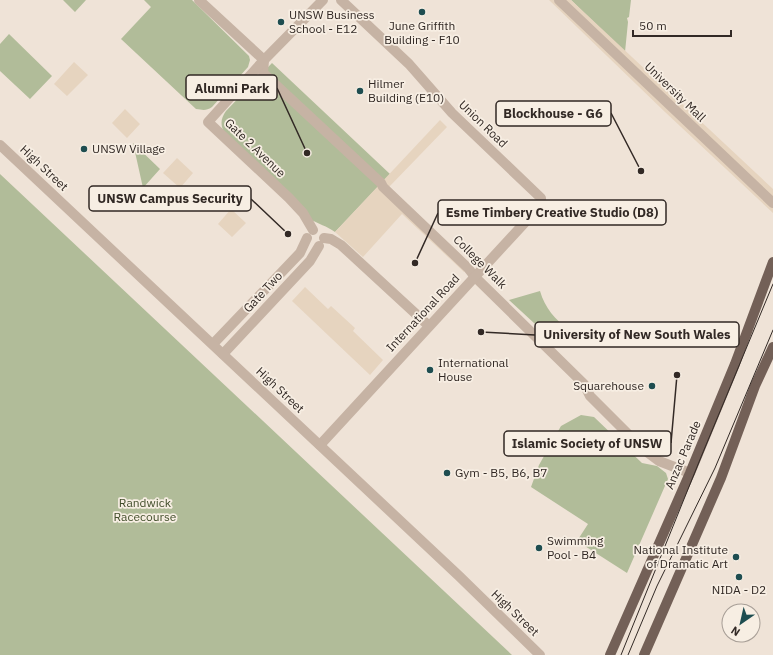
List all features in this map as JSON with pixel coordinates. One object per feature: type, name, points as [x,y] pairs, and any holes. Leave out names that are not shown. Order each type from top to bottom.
[{"type":"main road","name":"Anzac Parade","points":[[610,655],[690,473],[735,364],[773,262]]},
{"type":"main road","points":[[644,655],[721,478],[756,386],[773,347]]},
{"type":"street","points":[[200,0],[264,60]]},
{"type":"street","name":"Gate 2 Avenue","points":[[310,234],[303,214],[289,198],[208,122],[264,60],[323,0]]},
{"type":"street","name":"Union Road","points":[[341,0],[409,64],[452,113],[541,198]]},
{"type":"street","name":"University Mall","points":[[559,0],[773,202]]},
{"type":"street","name":"College Walk","points":[[264,60],[263,73],[381,183],[383,187],[468,268],[584,384],[590,396],[643,449],[659,461],[690,473]]},
{"type":"street","name":"High Street","points":[[0,145],[459,576],[540,655]]},
{"type":"street","name":"International Road","points":[[320,445],[541,205],[541,198]]},
{"type":"street","points":[[213,344],[300,252],[310,234],[321,231],[322,242]]},
{"type":"street","points":[[310,234],[311,245],[330,239],[341,245],[429,326]]},
{"type":"street","name":"Gate Two","points":[[223,354],[310,261],[322,242]]},
{"type":"green space","points":[[63,0],[86,0],[75,12]]},
{"type":"green space","points":[[144,0],[192,0],[249,56],[250,60],[248,67],[212,107],[206,110],[196,109],[121,39],[151,7]]},
{"type":"green space","points":[[571,0],[631,0],[629,17],[627,18],[628,22],[625,52]]},
{"type":"green space","points":[[9,34],[52,76],[30,99],[0,71],[0,44]]},
{"type":"green space","points":[[272,63],[390,174],[335,232],[310,219],[224,132],[222,121],[226,111]]},
{"type":"green space","points":[[133,143],[160,169],[143,188]]},
{"type":"green space","name":"Randwick Racecourse","points":[[0,174],[512,655],[0,655]]},
{"type":"green space","points":[[540,291],[551,313],[559,322],[569,329],[560,347],[509,300]]},
{"type":"green space","points":[[581,415],[594,417],[642,463],[657,466],[666,473],[668,479],[627,573],[577,541],[588,524],[531,487],[539,465],[561,426]]},
{"type":"shaded area","points":[[549,0],[571,0],[773,189],[773,213],[665,112]]},
{"type":"shaded area","points":[[74,62],[88,75],[67,96],[54,84]]},
{"type":"shaded area","points":[[125,109],[140,124],[127,138],[112,123]]},
{"type":"shaded area","points":[[440,120],[447,127],[389,187],[471,265],[464,272],[402,214],[363,257],[335,232]]},
{"type":"shaded area","points":[[177,158],[193,173],[180,188],[163,173]]},
{"type":"shaded area","points":[[231,209],[246,223],[232,237],[218,224]]},
{"type":"shaded area","points":[[305,287],[328,309],[331,306],[355,328],[353,331],[383,360],[370,375],[292,301]]},
{"type":"tram line","points":[[621,655],[773,284]]},
{"type":"tram line","points":[[628,655],[657,586],[715,468],[773,330]]},
{"type":"place","name":"June Griffith Building - F10","points":[[422,12]]},
{"type":"place","name":"UNSW Business School - E12","points":[[281,22]]},
{"type":"place","name":"Hilmer Building (E10)","points":[[360,91]]},
{"type":"place","name":"UNSW Village","points":[[84,149]]},
{"type":"place","name":"Alumni Park","points":[[307,153]]},
{"type":"place","name":"Blockhouse - G6","points":[[641,171]]},
{"type":"place","name":"UNSW Campus Security","points":[[288,234]]},
{"type":"place","name":"Esme Timbery Creative Studio (D8)","points":[[415,263]]},
{"type":"place","name":"University of New South Wales","points":[[481,332]]},
{"type":"place","name":"International House","points":[[430,370]]},
{"type":"place","name":"Islamic Society of UNSW","points":[[677,375]]},
{"type":"place","name":"Squarehouse","points":[[652,386]]},
{"type":"place","name":"Gym - B5, B6, B7","points":[[447,473]]},
{"type":"place","name":"Swimming Pool - B4","points":[[539,548]]},
{"type":"place","name":"National Institute of Dramatic Art","points":[[736,557]]},
{"type":"place","name":"NIDA - D2","points":[[739,577]]}]
